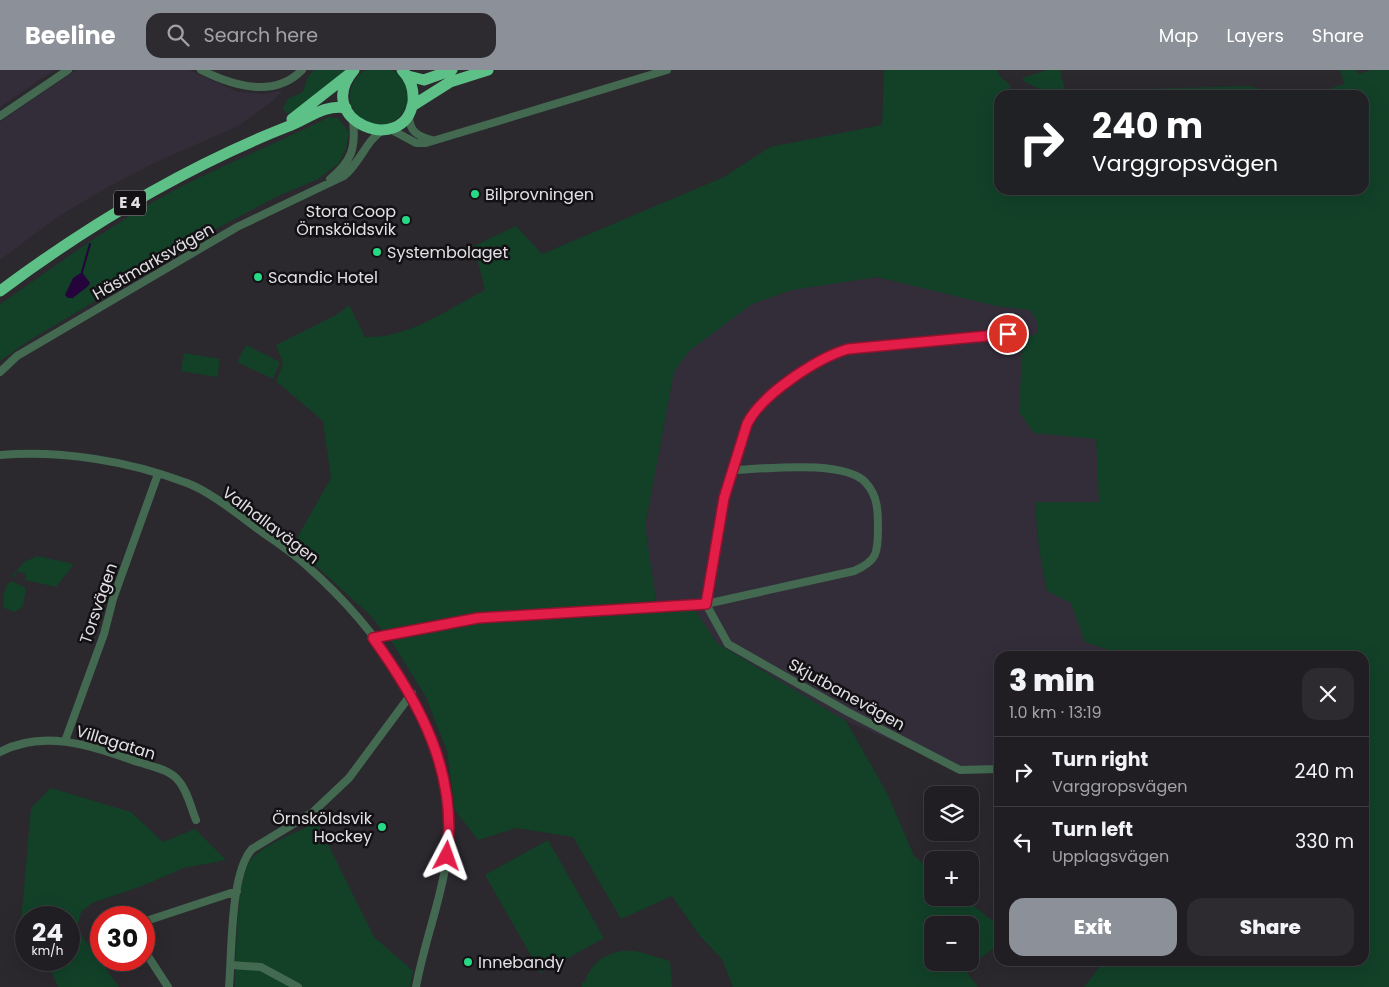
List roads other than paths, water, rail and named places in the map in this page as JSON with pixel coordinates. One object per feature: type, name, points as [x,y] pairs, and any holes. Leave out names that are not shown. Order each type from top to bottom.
[{"type":"highway","points":[[354,70],[344,88],[346,108],[353,120],[362,126],[386,129],[404,119],[411,109],[450,82],[488,70]]},
{"type":"highway","name":"E 4","points":[[270,133],[310,107],[354,70]]},
{"type":"highway","points":[[405,73],[424,80],[452,70]]},
{"type":"highway","points":[[405,73],[412,86],[411,109]]},
{"type":"highway","name":"E 4","points":[[0,291],[133,201],[221,154],[326,108],[336,106],[346,108]]},
{"type":"street","points":[[0,116],[68,70]]},
{"type":"street","points":[[201,70],[233,84],[261,88],[286,82],[302,70]]},
{"type":"street","points":[[386,129],[416,143],[434,141],[667,70]]},
{"type":"street","points":[[411,109],[411,129],[416,135],[434,141]]},
{"type":"street","name":"Hästmarksvägen","points":[[326,183],[343,169],[351,157],[354,144],[353,120]]},
{"type":"street","name":"Hästmarksvägen","points":[[0,372],[18,356],[206,245],[326,183],[344,176],[356,166],[371,140],[386,129]]},
{"type":"street","points":[[706,604],[724,498],[752,414],[813,363],[830,354],[848,349],[1008,334]]},
{"type":"street","name":"Valhallavägen","points":[[0,455],[42,453],[70,455],[158,474],[189,483],[239,515],[306,565],[365,625],[412,694],[433,739],[445,787],[449,841],[442,894],[416,987]]},
{"type":"street","points":[[373,638],[478,618],[706,604],[854,571],[867,565],[875,557],[878,544],[878,506],[865,482],[855,474],[827,468],[733,470]]},
{"type":"street","name":"Torsvägen","points":[[65,741],[158,474]]},
{"type":"street","name":"Skjutbanevägen","points":[[706,604],[728,644],[848,712],[960,770],[994,769]]},
{"type":"street","points":[[229,987],[239,873],[249,853],[313,812],[350,778],[412,694]]},
{"type":"street","name":"Villagatan","points":[[0,752],[26,742],[65,741],[100,749],[170,774],[181,785],[196,820]]},
{"type":"street","points":[[155,918],[237,892]]},
{"type":"street","points":[[231,965],[262,967],[298,987]]},
{"type":"street","points":[[155,967],[168,987]]},
{"type":"waterway","points":[[82,272],[90,244]]},
{"type":"place","name":"Bilprovningen","points":[[475,194]]},
{"type":"place","name":"Stora Coop Örnsköldsvik","points":[[406,220]]},
{"type":"place","name":"Systembolaget","points":[[377,252]]},
{"type":"place","name":"Scandic Hotel","points":[[258,277]]},
{"type":"place","name":"Örnsköldsvik Hockey","points":[[382,827]]},
{"type":"place","name":"Innebandy","points":[[468,962]]}]
